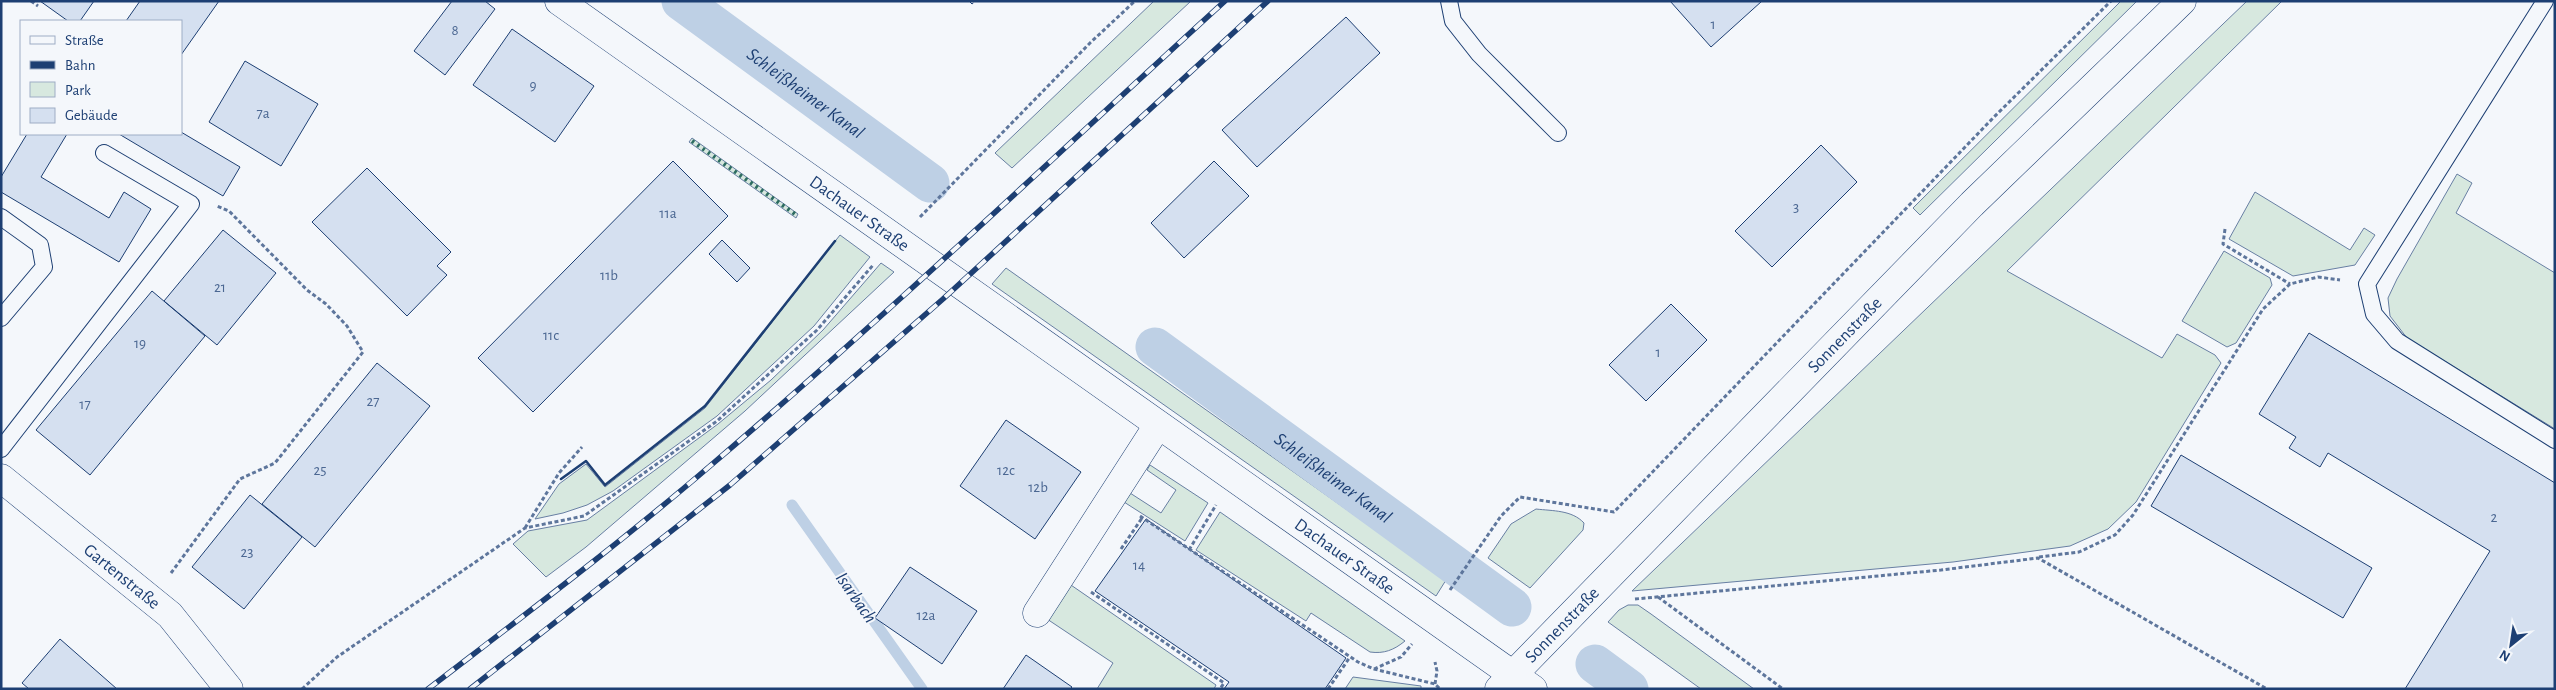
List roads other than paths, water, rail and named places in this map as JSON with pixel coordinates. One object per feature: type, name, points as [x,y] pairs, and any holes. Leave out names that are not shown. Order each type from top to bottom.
[{"type":"main road","name":"Dachauer Straße","points":[[559,1],[1158,425],[1515,684]]},
{"type":"main road","name":"Sonnenstraße","points":[[1515,684],[1965,212],[2182,1]]},
{"type":"main road","points":[[1037,612],[1158,425]]},
{"type":"main road","name":"Gartenstraße","points":[[1,478],[170,615],[229,689]]},
{"type":"lane","points":[[1450,1],[1453,21],[1479,54],[1558,133]]},
{"type":"lane","points":[[2545,1],[2368,284],[2374,314],[2396,341],[2555,440]]},
{"type":"lane","points":[[1,449],[191,204],[104,153]]},
{"type":"lane","points":[[1,217],[40,245],[44,267],[1,318]]},
{"type":"waterway","name":"Schleißheimer Kanal","points":[[681,1],[930,183]]},
{"type":"waterway","name":"Schleißheimer Kanal","points":[[1155,347],[1512,607]]},
{"type":"waterway","name":"Isarbach","points":[[792,505],[922,689]]},
{"type":"waterway","name":"Schleißheimer Kanal","points":[[1595,664],[1629,689]]},
{"type":"railway","points":[[428,689],[641,523],[710,466],[905,294],[1225,1]]},
{"type":"railway","points":[[470,689],[730,485],[943,299],[1268,1]]}]
